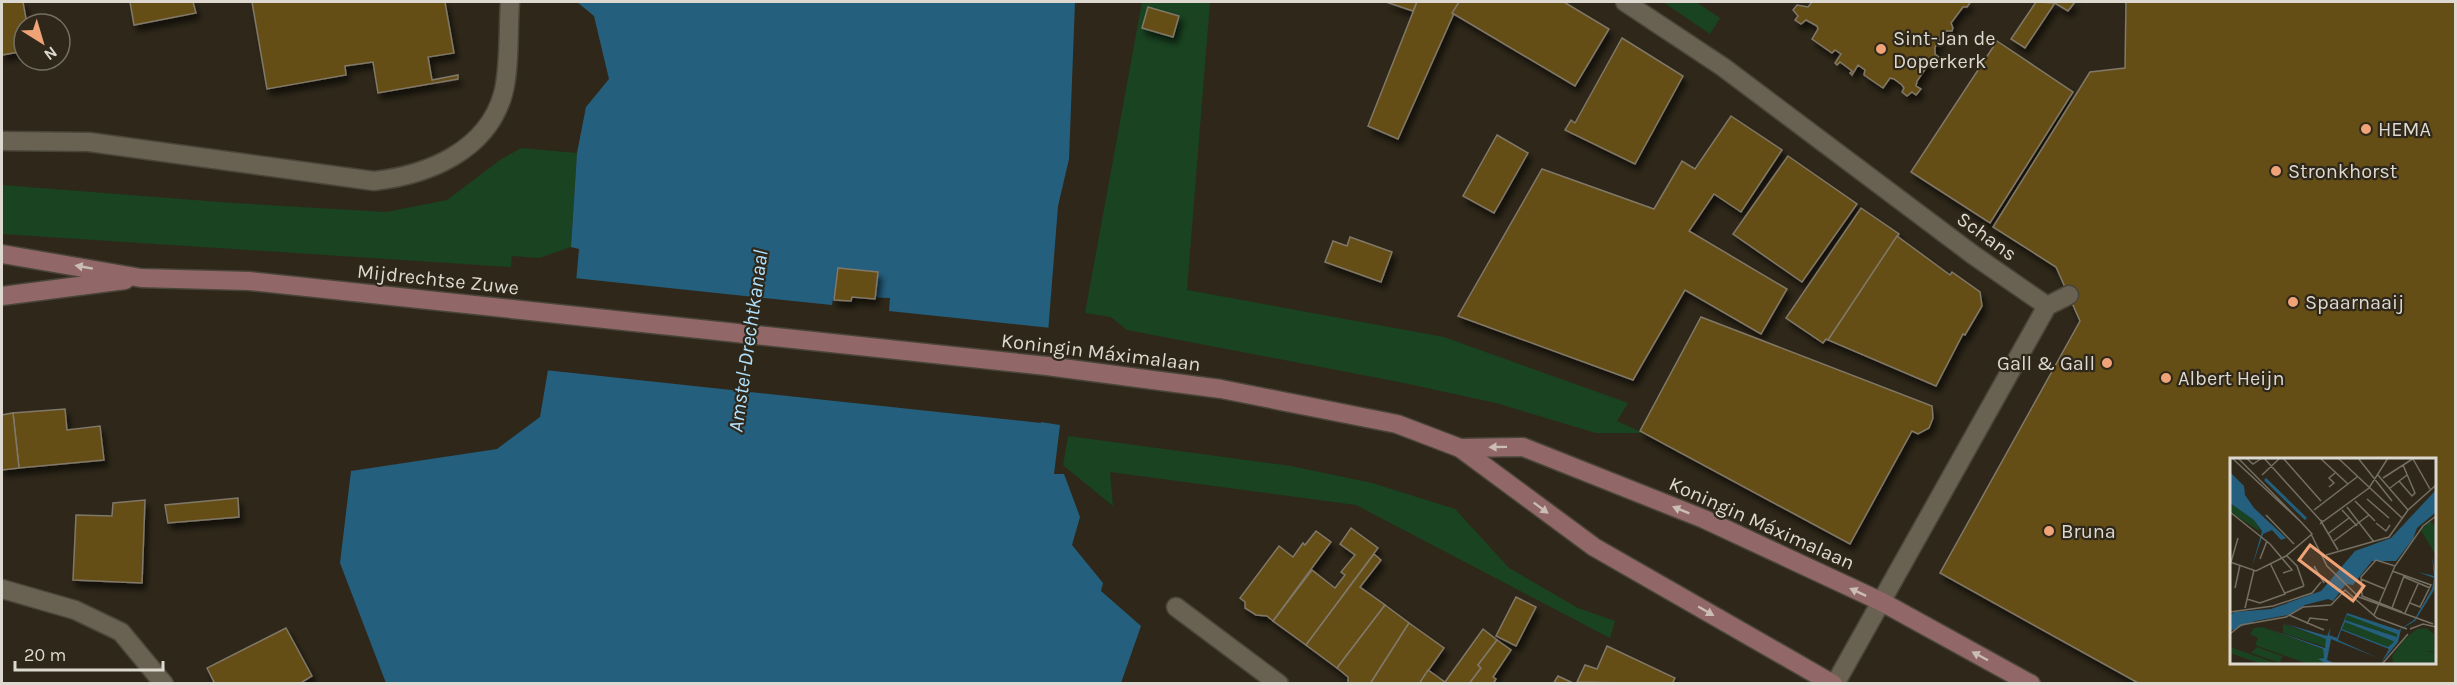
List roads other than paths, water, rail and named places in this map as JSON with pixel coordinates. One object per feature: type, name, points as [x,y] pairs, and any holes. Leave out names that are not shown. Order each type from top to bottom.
[{"type":"street","points":[[2,141],[89,142],[374,181],[398,178],[422,171],[457,156],[488,126],[498,109],[505,85],[510,2]]},
{"type":"street","name":"Schans","points":[[1625,2],[1722,67],[1972,254],[2047,306]]},
{"type":"street","name":"Mijdrechtse Zuwe","points":[[2,254],[141,278],[249,281],[730,333]]},
{"type":"street","name":"Mijdrechtse Zuwe","points":[[2,296],[141,278]]},
{"type":"street","points":[[1834,684],[2047,306],[2069,295]]},
{"type":"street","name":"Koningin Máximalaan","points":[[730,333],[1047,366],[1221,389],[1397,424],[1460,448],[1594,547],[1834,684]]},
{"type":"street","name":"Koningin Máximalaan","points":[[1460,448],[1523,447],[1704,519],[1882,602],[2031,684]]},
{"type":"street","points":[[2,589],[75,610],[121,632],[164,684]]},
{"type":"street","points":[[1176,607],[1279,684]]},
{"type":"water","name":"Amstel-Drechtkanaal","points":[[577,2],[1075,2],[1069,159],[1058,206],[1041,422],[1060,425],[1054,474],[1064,474],[1080,517],[1072,545],[1103,583],[1101,591],[1141,626],[1121,683],[386,683],[340,563],[351,471],[497,449],[540,417],[548,370],[568,372],[579,249],[571,247],[577,153],[586,107],[609,79],[594,16]]},
{"type":"place","name":"Sint-Jan de Doperkerk","points":[[1881,49]]},
{"type":"place","name":"HEMA","points":[[2366,129]]},
{"type":"place","name":"Stronkhorst","points":[[2276,171]]},
{"type":"place","name":"Spaarnaaij","points":[[2293,302]]},
{"type":"place","name":"Gall & Gall","points":[[2107,363]]},
{"type":"place","name":"Albert Heijn","points":[[2166,378]]},
{"type":"place","name":"Bruna","points":[[2049,531]]}]
